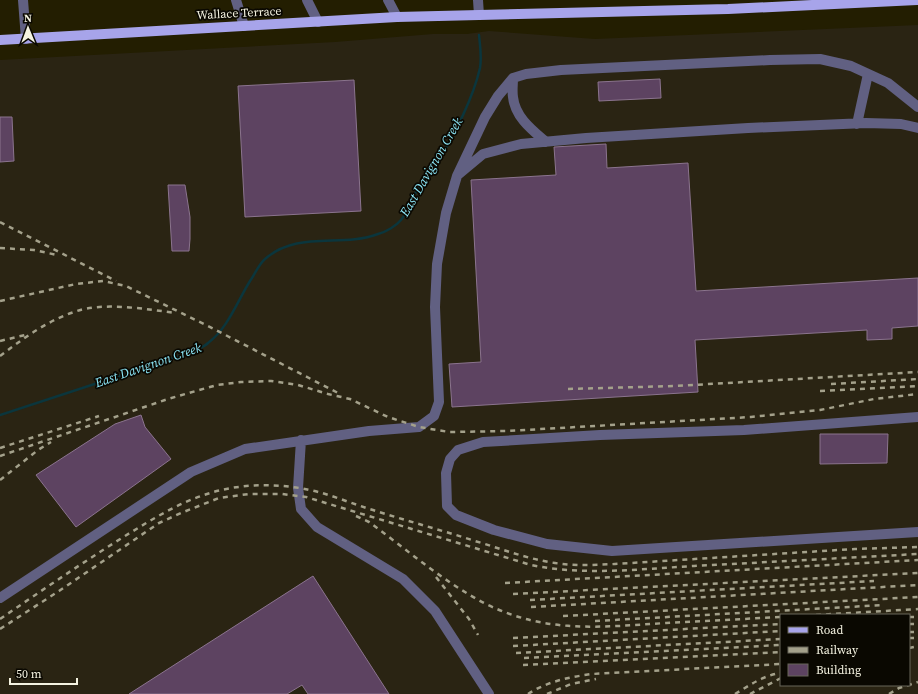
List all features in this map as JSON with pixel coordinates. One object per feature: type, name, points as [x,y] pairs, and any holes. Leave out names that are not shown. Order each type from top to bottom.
[{"type":"main road","name":"Wallace Terrace","points":[[0,40],[397,17],[728,9],[917,0]]},
{"type":"street","points":[[23,0],[26,39]]},
{"type":"street","points":[[236,0],[244,26]]},
{"type":"street","points":[[307,0],[318,22]]},
{"type":"street","points":[[388,0],[397,17]]},
{"type":"street","points":[[478,0],[479,15]]},
{"type":"street","points":[[0,598],[191,472],[245,449],[369,431],[419,427],[434,416],[438,402],[435,307],[437,264],[446,213],[457,176],[485,117],[498,96],[513,78],[526,74],[561,70],[820,59],[851,66],[888,83],[918,107]]},
{"type":"street","points":[[857,124],[868,74]]},
{"type":"street","points":[[513,78],[513,98],[518,112],[527,126],[546,142]]},
{"type":"street","points":[[457,176],[483,154],[521,144],[586,138],[748,128],[857,124],[901,124],[918,128]]},
{"type":"street","points":[[918,417],[744,430],[600,435],[483,442],[458,450],[450,459],[446,473],[447,506],[456,514],[494,530],[547,544],[612,551],[918,532]]},
{"type":"street","points":[[301,440],[298,488],[301,509],[316,527],[403,579],[436,611],[489,694]]},
{"type":"shaded area","points":[[918,25],[918,694],[0,694],[0,60],[335,42],[433,34],[467,34],[489,31],[595,39]]},
{"type":"building","points":[[660,79],[661,98],[599,101],[598,82]]},
{"type":"building","points":[[354,80],[361,211],[245,217],[238,86]]},
{"type":"building","points":[[0,117],[12,117],[14,161],[0,162]]},
{"type":"building","points":[[606,144],[607,168],[688,163],[696,291],[918,278],[918,326],[892,328],[892,339],[867,340],[867,330],[695,340],[698,392],[452,407],[449,364],[481,362],[471,180],[556,175],[554,147]]},
{"type":"building","points":[[168,185],[185,185],[190,217],[189,251],[172,251]]},
{"type":"building","points":[[141,415],[145,427],[171,459],[76,527],[36,475],[115,424]]},
{"type":"building","points":[[820,434],[888,434],[887,463],[820,464]]},
{"type":"building","points":[[313,576],[389,694],[308,694],[302,685],[287,694],[129,694]]},
{"type":"waterway","name":"East Davignon Creek","points":[[0,415],[192,352],[205,346],[215,337],[227,322],[261,264],[265,259],[278,250],[291,245],[306,242],[364,238],[384,232],[399,222],[421,184],[435,166],[457,128],[468,103],[480,68],[481,55],[479,35]]},
{"type":"railway","points":[[0,222],[116,281]]},
{"type":"railway","points":[[0,248],[34,250],[57,255]]},
{"type":"railway","points":[[0,301],[76,284],[103,281],[126,286],[208,326],[340,394]]},
{"type":"railway","points":[[0,356],[46,324],[66,315],[88,308],[125,307],[175,313]]},
{"type":"railway","points":[[0,341],[25,335]]},
{"type":"railway","points":[[568,389],[675,386],[918,372]]},
{"type":"railway","points":[[831,384],[918,379]]},
{"type":"railway","points":[[0,456],[168,399],[217,385],[241,382],[271,381],[298,385],[350,399],[388,417],[419,427],[449,432],[507,431],[751,417],[820,410],[874,399],[918,394]]},
{"type":"railway","points":[[820,391],[918,386]]},
{"type":"railway","points":[[0,448],[99,416]]},
{"type":"railway","points":[[0,480],[38,450],[51,442]]},
{"type":"railway","points":[[0,619],[93,556],[165,512],[207,494],[235,487],[265,485],[280,486],[294,487],[322,493],[515,554],[562,564],[608,564],[855,549],[918,547]]},
{"type":"railway","points":[[0,629],[159,523],[219,498],[249,494],[282,494],[306,497],[531,565],[572,570],[612,571],[918,554]]},
{"type":"railway","points":[[356,516],[369,522],[441,576],[471,596],[509,614],[531,620],[553,624],[597,627],[780,617]]},
{"type":"railway","points":[[505,583],[918,560]]},
{"type":"railway","points":[[513,594],[918,573]]},
{"type":"railway","points":[[436,577],[469,619],[478,635]]},
{"type":"railway","points":[[530,600],[874,581]]},
{"type":"railway","points":[[531,607],[918,585]]},
{"type":"railway","points":[[563,616],[918,597]]},
{"type":"railway","points":[[595,621],[884,605]]},
{"type":"railway","points":[[833,614],[918,609]]},
{"type":"railway","points":[[910,617],[918,617]]},
{"type":"railway","points":[[513,638],[780,624]]},
{"type":"railway","points":[[910,624],[918,624]]},
{"type":"railway","points":[[513,646],[780,631]]},
{"type":"railway","points":[[910,632],[918,632]]},
{"type":"railway","points":[[910,638],[918,638]]},
{"type":"railway","points":[[516,653],[780,639]]},
{"type":"railway","points":[[524,658],[780,645]]},
{"type":"railway","points":[[910,648],[918,646]]},
{"type":"railway","points":[[523,665],[780,652]]},
{"type":"railway","points":[[528,694],[551,683],[567,678],[592,674],[780,664]]},
{"type":"railway","points":[[735,694],[763,678],[780,673]]},
{"type":"railway","points":[[547,694],[571,684],[596,679]]},
{"type":"railway","points":[[750,694],[780,679]]},
{"type":"railway","points":[[910,685],[918,682]]},
{"type":"railway","points":[[889,694],[905,686]]}]
